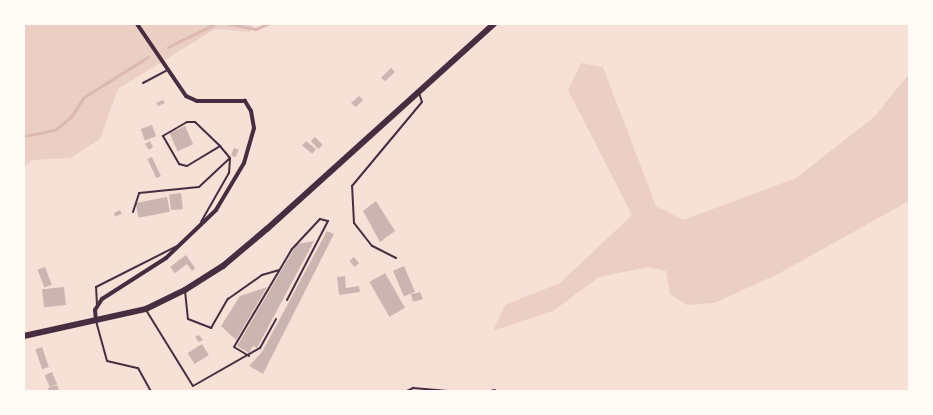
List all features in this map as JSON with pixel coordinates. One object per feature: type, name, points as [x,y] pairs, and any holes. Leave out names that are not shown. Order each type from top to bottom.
[{"type":"main road","points":[[24,336],[146,309],[185,290],[223,266],[267,229],[494,24]]},
{"type":"street","points":[[96,321],[97,305],[141,276],[200,226],[231,189],[252,141],[253,120],[244,101],[198,100],[186,96],[137,24]]},
{"type":"lane","points":[[143,83],[167,70]]},
{"type":"lane","points":[[396,258],[372,246],[354,223],[352,186],[422,102],[418,91]]},
{"type":"lane","points":[[200,226],[229,173],[230,158],[220,146],[190,121],[163,136],[179,164],[186,166],[220,146]]},
{"type":"lane","points":[[133,212],[139,193],[199,186],[230,158]]},
{"type":"lane","points":[[249,356],[234,347],[279,270],[292,249],[318,221],[328,221],[287,300]]},
{"type":"lane","points":[[97,305],[96,287],[165,249],[179,245]]},
{"type":"lane","points":[[185,290],[188,319],[211,328],[228,299],[262,275],[279,270]]},
{"type":"lane","points":[[146,309],[193,386],[249,356],[260,348],[276,319]]},
{"type":"lane","points":[[96,321],[107,361],[138,368],[151,391]]},
{"type":"lane","points":[[407,391],[413,388],[448,391]]},
{"type":"lane","points":[[490,391],[495,390]]},
{"type":"shaded area","points":[[24,24],[253,24],[250,32],[215,29],[118,89],[100,139],[71,158],[32,160],[24,167]]},
{"type":"shaded area","points":[[581,63],[603,67],[656,206],[683,220],[796,178],[874,117],[909,74],[909,201],[778,274],[714,303],[687,305],[670,294],[666,271],[649,267],[599,277],[553,311],[493,331],[505,305],[560,283],[632,215],[568,90]]},
{"type":"building","points":[[391,68],[395,72],[385,81],[381,78]]},
{"type":"building","points":[[359,96],[363,100],[356,107],[351,103]]},
{"type":"building","points":[[163,100],[165,103],[158,106],[156,103]]},
{"type":"building","points":[[152,125],[156,136],[145,140],[141,129]]},
{"type":"building","points":[[185,126],[193,144],[178,151],[169,133]]},
{"type":"building","points":[[315,137],[323,145],[319,149],[311,141]]},
{"type":"building","points":[[150,141],[153,147],[149,150],[145,144]]},
{"type":"building","points":[[306,141],[316,149],[312,154],[302,146]]},
{"type":"building","points":[[234,148],[239,150],[236,157],[231,155]]},
{"type":"building","points":[[152,157],[161,176],[156,178],[147,159]]},
{"type":"building","points":[[181,193],[183,209],[171,210],[169,194]]},
{"type":"building","points":[[167,197],[170,212],[138,218],[136,203]]},
{"type":"building","points":[[376,201],[395,231],[380,242],[363,211]]},
{"type":"building","points":[[120,210],[122,214],[116,217],[114,213]]},
{"type":"building","points":[[327,231],[334,234],[263,374],[249,366],[262,352]]},
{"type":"building","points":[[314,241],[257,348],[253,346],[249,353],[237,346],[297,244]]},
{"type":"building","points":[[186,255],[195,268],[192,271],[187,264],[175,273],[170,267]]},
{"type":"building","points":[[354,257],[359,263],[355,267],[349,261]]},
{"type":"building","points":[[404,266],[415,292],[404,296],[393,271]]},
{"type":"building","points":[[45,267],[52,285],[44,288],[38,270]]},
{"type":"building","points":[[385,273],[405,308],[389,317],[369,282]]},
{"type":"building","points":[[345,276],[346,288],[359,286],[360,292],[339,295],[337,277]]},
{"type":"building","points":[[64,287],[66,305],[44,307],[42,289]]},
{"type":"building","points":[[267,287],[236,340],[221,326],[240,296]]},
{"type":"building","points":[[420,292],[423,299],[413,302],[411,294]]},
{"type":"building","points":[[199,335],[203,340],[199,342],[195,337]]},
{"type":"building","points":[[202,344],[209,355],[194,364],[188,353]]},
{"type":"building","points":[[42,347],[49,367],[42,369],[35,349]]},
{"type":"building","points":[[52,372],[57,384],[50,387],[45,375]]},
{"type":"building","points":[[57,385],[59,391],[49,391],[48,388]]},
{"type":"waterway","points":[[168,47],[215,24]]},
{"type":"waterway","points":[[230,24],[256,29],[268,24]]},
{"type":"waterway","points":[[24,136],[55,130],[71,117],[84,97],[148,57]]}]
